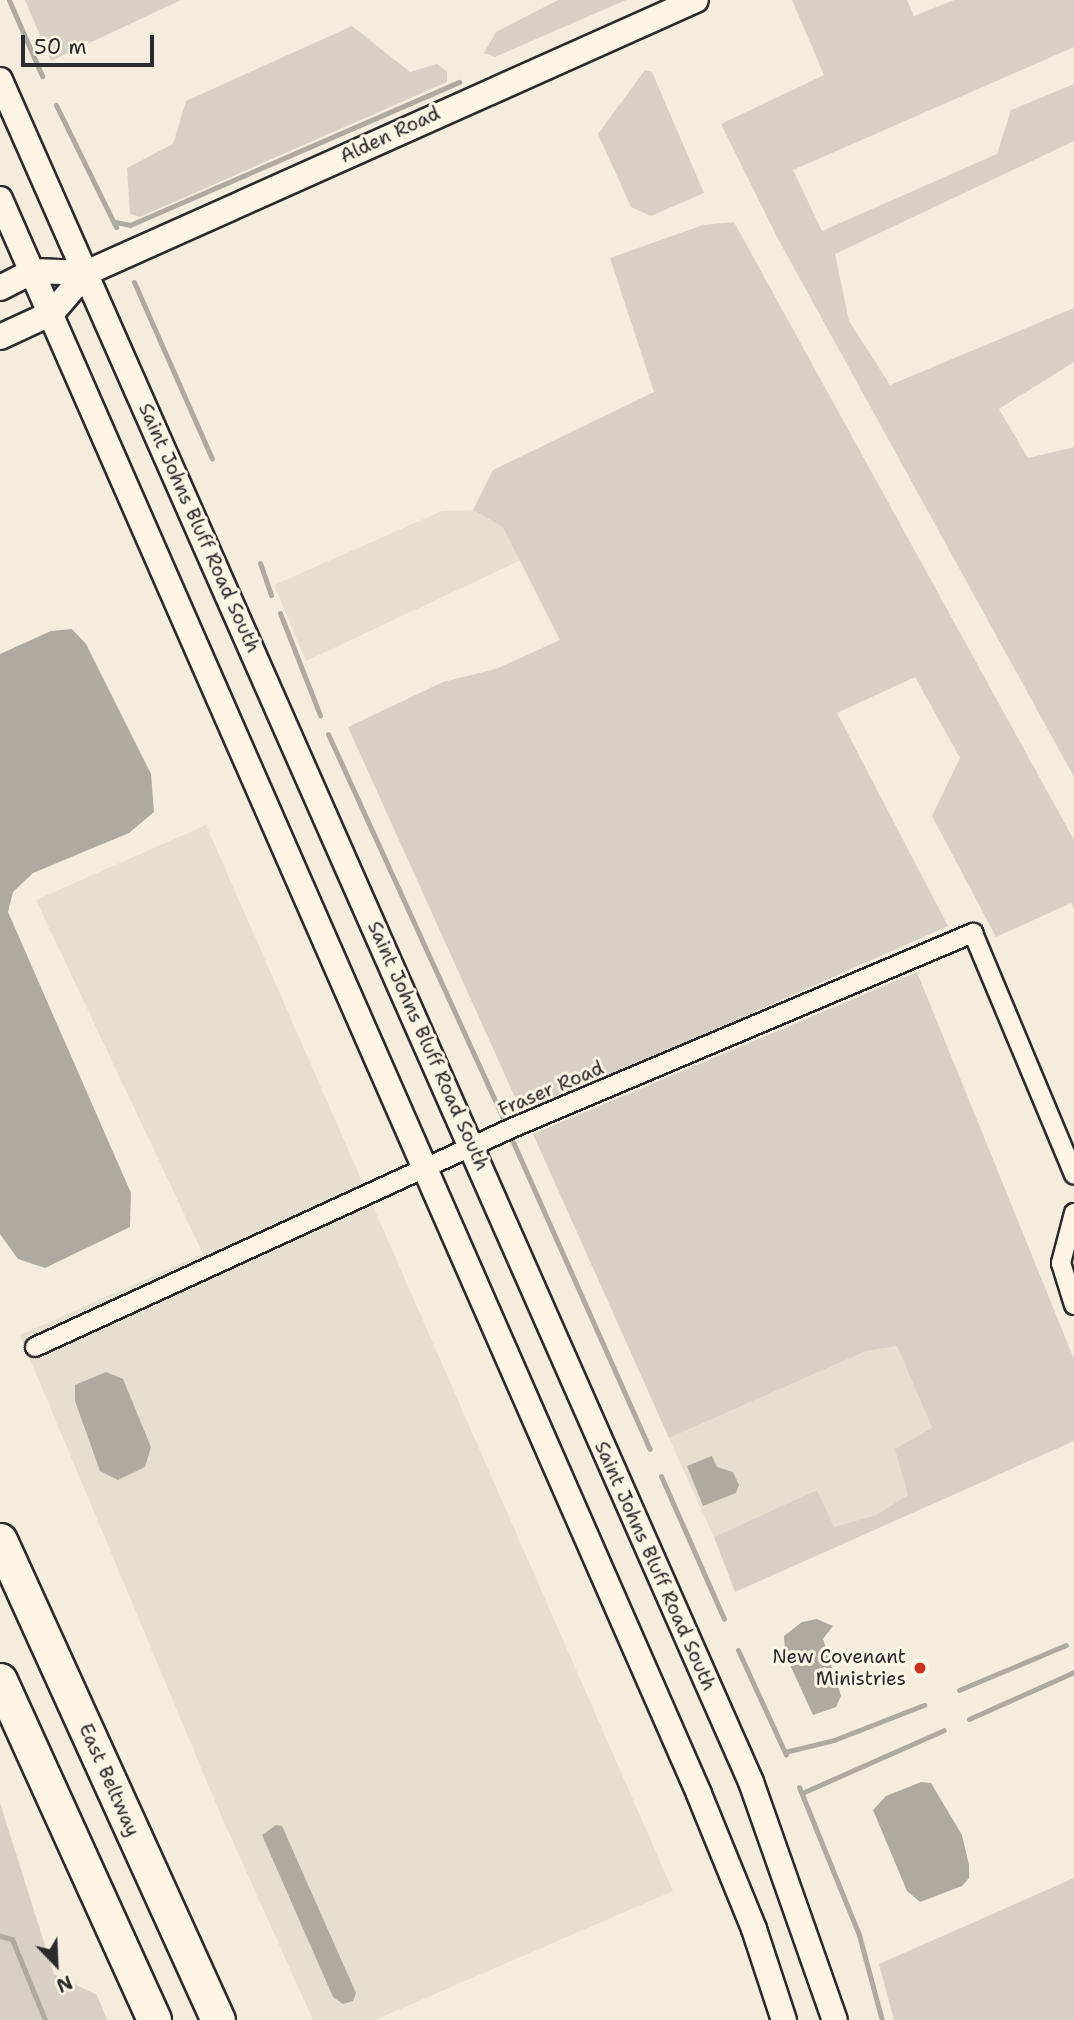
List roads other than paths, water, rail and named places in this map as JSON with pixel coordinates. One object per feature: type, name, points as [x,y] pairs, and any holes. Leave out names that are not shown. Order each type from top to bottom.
[{"type":"highway","name":"East Beltway","points":[[0,1539],[218,2020]]},
{"type":"highway","points":[[0,1681],[154,2020]]},
{"type":"main road","name":"Alden Road","points":[[0,337],[52,313],[86,273],[696,0]]},
{"type":"main road","name":"Saint Johns Bluff Road South","points":[[0,80],[473,1147],[755,1793],[835,2020]]},
{"type":"main road","points":[[0,199],[34,271],[698,1794],[754,1928],[784,2020]]},
{"type":"main road","name":"Alden Road","points":[[0,288],[34,271],[86,273]]},
{"type":"street","name":"Fraser Road","points":[[35,1347],[473,1147],[972,933],[1074,1175]]},
{"type":"street","points":[[1074,1213],[1061,1263],[1074,1305]]},
{"type":"waterway","points":[[9,0],[42,76]]},
{"type":"waterway","points":[[115,222],[130,225],[459,82]]},
{"type":"waterway","points":[[56,105],[116,227]]},
{"type":"waterway","points":[[134,282],[212,459]]},
{"type":"waterway","points":[[260,563],[271,595]]},
{"type":"waterway","points":[[280,613],[320,715]]},
{"type":"waterway","points":[[328,734],[503,1118]]},
{"type":"waterway","points":[[513,1142],[650,1449]]},
{"type":"waterway","points":[[661,1476],[724,1619]]},
{"type":"waterway","points":[[959,1690],[1066,1645]]},
{"type":"waterway","points":[[738,1650],[786,1755]]},
{"type":"waterway","points":[[969,1719],[1074,1672]]},
{"type":"waterway","points":[[785,1752],[834,1740],[924,1705]]},
{"type":"waterway","points":[[802,1793],[944,1730]]},
{"type":"waterway","points":[[799,1787],[859,1935],[882,2020]]},
{"type":"waterway","points":[[0,1936],[12,1939],[45,2020]]},
{"type":"place","name":"New Covenant Ministries","points":[[920,1668]]}]
